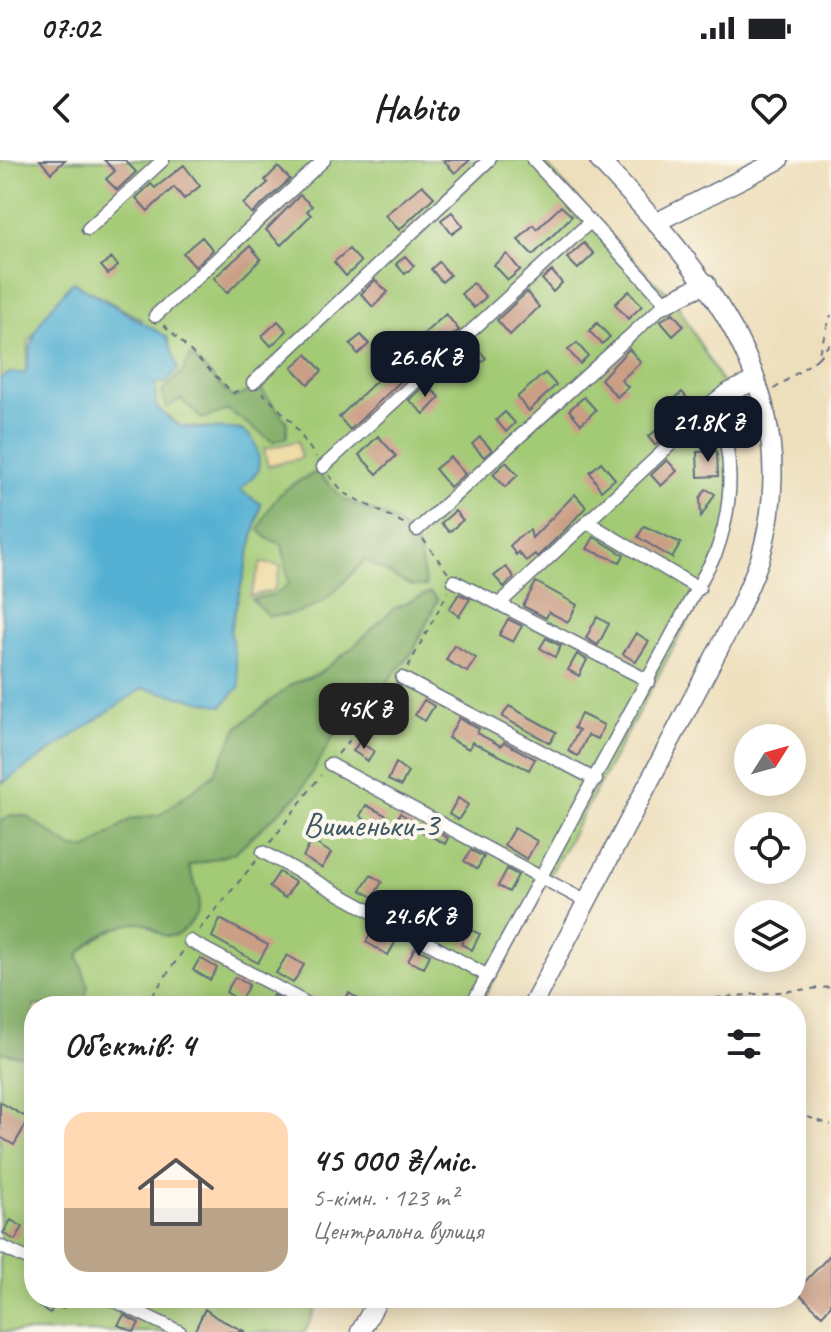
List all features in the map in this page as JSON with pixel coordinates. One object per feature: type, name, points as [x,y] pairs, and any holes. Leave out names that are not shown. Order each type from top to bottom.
[{"type":"street","points":[[88,229],[163,160]]},
{"type":"street","points":[[155,316],[324,160]]},
{"type":"street","points":[[253,383],[489,160]]},
{"type":"street","points":[[533,160],[666,303]]},
{"type":"street","points":[[537,996],[739,610],[760,559],[770,506],[770,446],[759,389],[736,330],[706,283],[657,222],[599,160]]},
{"type":"street","points":[[657,222],[779,160]]},
{"type":"street","points":[[323,467],[590,222]]},
{"type":"street","points":[[417,530],[666,303],[706,283]]},
{"type":"street","points":[[499,604],[715,403],[759,389]]},
{"type":"street","points":[[477,996],[699,589],[725,527],[730,481],[729,448],[715,403]]},
{"type":"street","points":[[587,522],[699,589]]},
{"type":"street","points":[[454,581],[649,681]]},
{"type":"street","points":[[402,678],[596,780]]},
{"type":"street","points":[[330,764],[587,902]]},
{"type":"street","points":[[263,852],[488,976]]},
{"type":"street","points":[[190,941],[293,996]]},
{"type":"street","points":[[0,1246],[24,1257]]},
{"type":"street","points":[[130,1308],[180,1332]]},
{"type":"street","points":[[360,1332],[373,1308]]},
{"type":"path","points":[[817,359],[831,315]]},
{"type":"path","points":[[152,996],[190,941],[402,678],[454,581],[417,530],[344,493],[291,421],[253,383],[233,393],[155,316]]},
{"type":"path","points":[[759,389],[817,359],[831,342]]},
{"type":"path","points":[[737,996],[831,987]]},
{"type":"path","points":[[806,1116],[831,1125]]},
{"type":"green space","name":"Вишеньки-3","points":[[0,160],[542,160],[651,279],[673,297],[728,393],[734,414],[735,476],[729,528],[709,582],[484,996],[24,996],[24,1308],[316,1308],[305,1332],[0,1332],[0,782],[143,688],[223,706],[239,686],[230,631],[261,505],[240,490],[247,482],[242,430],[180,426],[156,407],[155,383],[141,319],[73,282],[29,341],[26,373],[10,373],[0,379]]},
{"type":"green space","points":[[191,355],[233,398],[260,388],[287,422],[287,437],[273,442],[228,410],[202,419],[181,399],[166,408],[162,392],[183,371]]},
{"type":"green space","points":[[317,472],[343,499],[392,519],[404,530],[418,548],[426,586],[411,586],[365,560],[333,593],[312,608],[268,616],[252,599],[276,594],[289,584],[282,544],[268,539],[259,530],[269,508],[281,494],[296,482]]},
{"type":"green space","points":[[430,592],[438,599],[413,652],[361,712],[337,731],[299,794],[234,853],[189,866],[199,902],[187,927],[170,936],[160,934],[145,924],[134,923],[98,938],[78,956],[88,985],[86,996],[24,996],[24,1057],[0,1052],[0,822],[11,815],[26,816],[73,848],[87,849],[131,819],[159,815],[213,775],[238,727],[292,684],[318,674],[352,648],[393,609]]},
{"type":"sand","points":[[298,441],[301,458],[268,466],[264,449]]},
{"type":"sand","points":[[261,563],[281,566],[274,590],[250,596]]},
{"type":"water","points":[[73,282],[167,337],[178,369],[166,383],[155,383],[156,407],[181,426],[245,432],[257,451],[259,470],[240,490],[261,504],[230,631],[240,686],[222,706],[143,688],[3,783],[0,379],[10,373],[26,373],[40,323]]},
{"type":"building","points":[[40,160],[65,160],[51,173]]},
{"type":"building","points":[[104,160],[125,160],[136,172],[117,190],[106,179],[115,171]]},
{"type":"building","points":[[443,160],[470,160],[455,173]]},
{"type":"building","points":[[184,165],[200,186],[184,199],[174,187],[148,211],[136,198],[151,184],[155,188]]},
{"type":"building","points":[[278,167],[290,179],[252,214],[243,204],[268,183],[265,180]]},
{"type":"building","points":[[422,185],[434,197],[399,230],[385,215]]},
{"type":"building","points":[[300,195],[312,206],[307,211],[311,215],[281,245],[266,230]]},
{"type":"building","points":[[561,206],[572,216],[533,255],[518,240],[533,225],[537,229]]},
{"type":"building","points":[[452,212],[463,226],[452,234],[441,220]]},
{"type":"building","points":[[202,237],[213,250],[195,267],[183,253]]},
{"type":"building","points":[[584,243],[594,254],[578,269],[567,258]]},
{"type":"building","points":[[250,246],[261,259],[227,293],[214,278]]},
{"type":"building","points":[[349,249],[361,262],[346,276],[334,262]]},
{"type":"building","points":[[507,254],[520,270],[508,280],[494,265]]},
{"type":"building","points":[[405,256],[414,266],[405,274],[396,264]]},
{"type":"building","points":[[112,258],[118,266],[108,274],[101,266]]},
{"type":"building","points":[[439,262],[450,275],[442,282],[431,269]]},
{"type":"building","points":[[552,271],[562,283],[553,292],[542,279]]},
{"type":"building","points":[[375,280],[388,292],[373,307],[361,294]]},
{"type":"building","points":[[473,283],[486,297],[474,308],[461,294]]},
{"type":"building","points":[[629,291],[642,306],[628,319],[615,304]]},
{"type":"building","points":[[527,292],[539,307],[510,335],[497,320]]},
{"type":"building","points":[[673,313],[684,326],[673,336],[660,321]]},
{"type":"building","points":[[446,314],[459,330],[422,359],[410,346]]},
{"type":"building","points":[[278,321],[287,331],[271,346],[262,336]]},
{"type":"building","points":[[597,323],[610,337],[602,344],[589,331]]},
{"type":"building","points":[[361,335],[369,344],[358,354],[350,344]]},
{"type":"building","points":[[472,343],[486,358],[463,380],[448,365]]},
{"type":"building","points":[[577,343],[588,356],[580,364],[568,350]]},
{"type":"building","points":[[629,349],[641,362],[621,380],[628,387],[617,397],[601,379]]},
{"type":"building","points":[[307,354],[322,371],[308,384],[292,367]]},
{"type":"building","points":[[395,363],[407,375],[350,430],[339,417]]},
{"type":"building","points":[[545,373],[556,385],[529,411],[517,397]]},
{"type":"building","points":[[426,385],[440,397],[424,414],[409,400]]},
{"type":"building","points":[[682,392],[692,404],[682,414],[671,402]]},
{"type":"building","points":[[584,397],[596,410],[581,424],[569,410]]},
{"type":"building","points":[[505,412],[515,423],[506,432],[496,420]]},
{"type":"building","points":[[658,429],[664,437],[655,445],[648,437]]},
{"type":"building","points":[[378,436],[396,456],[377,474],[359,455]]},
{"type":"building","points":[[480,437],[492,450],[484,457],[472,444]]},
{"type":"building","points":[[717,451],[718,476],[698,477],[697,452]]},
{"type":"building","points":[[450,457],[465,474],[450,487],[435,469]]},
{"type":"building","points":[[667,460],[677,471],[661,486],[651,475]]},
{"type":"building","points":[[506,462],[518,475],[505,487],[493,474]]},
{"type":"building","points":[[601,462],[615,479],[601,491],[590,472]]},
{"type":"building","points":[[706,489],[715,494],[701,517],[700,498]]},
{"type":"building","points":[[575,494],[586,507],[565,530],[537,557],[535,554],[526,561],[518,552],[516,555],[510,546],[517,538],[530,530],[532,538]]},
{"type":"building","points":[[455,511],[463,520],[449,532],[441,523]]},
{"type":"building","points":[[644,526],[681,543],[672,558],[638,537]]},
{"type":"building","points":[[594,537],[624,555],[620,562],[587,549]]},
{"type":"building","points":[[506,567],[514,577],[504,587],[494,576]]},
{"type":"building","points":[[536,582],[577,605],[568,622],[549,612],[546,618],[523,606]]},
{"type":"building","points":[[459,594],[470,599],[459,616],[449,609]]},
{"type":"building","points":[[597,617],[609,624],[598,645],[586,638]]},
{"type":"building","points":[[508,619],[522,626],[513,642],[499,635]]},
{"type":"building","points":[[636,633],[649,641],[636,662],[623,654]]},
{"type":"building","points":[[546,638],[561,646],[555,657],[540,648]]},
{"type":"building","points":[[454,645],[476,658],[467,672],[446,660]]},
{"type":"building","points":[[577,654],[587,660],[579,676],[568,670]]},
{"type":"building","points":[[424,700],[434,706],[425,721],[415,715]]},
{"type":"building","points":[[509,706],[556,732],[550,743],[502,717]]},
{"type":"building","points":[[581,714],[604,725],[598,739],[588,735],[578,756],[568,751],[579,730],[574,728]]},
{"type":"building","points":[[459,718],[479,729],[477,733],[501,746],[504,742],[535,759],[529,770],[472,742],[469,749],[448,738]]},
{"type":"building","points":[[359,742],[374,751],[368,761],[353,751]]},
{"type":"building","points":[[396,763],[408,772],[401,786],[388,780]]},
{"type":"building","points":[[458,798],[468,805],[458,820],[449,814]]},
{"type":"building","points":[[366,805],[387,816],[379,830],[360,816]]},
{"type":"building","points":[[400,813],[416,823],[409,836],[393,827]]},
{"type":"building","points":[[426,826],[448,838],[445,844],[423,832]]},
{"type":"building","points":[[514,828],[537,841],[527,859],[504,845]]},
{"type":"building","points":[[312,841],[331,853],[322,868],[303,857]]},
{"type":"building","points":[[471,850],[484,857],[477,869],[464,861]]},
{"type":"building","points":[[507,869],[518,875],[509,892],[498,886]]},
{"type":"building","points":[[279,872],[295,882],[285,898],[269,887]]},
{"type":"building","points":[[371,875],[382,882],[373,897],[361,890]]},
{"type":"building","points":[[400,895],[417,905],[410,915],[394,905]]},
{"type":"building","points":[[437,911],[448,918],[440,932],[428,926]]},
{"type":"building","points":[[220,919],[268,945],[258,963],[212,937]]},
{"type":"building","points":[[375,926],[397,939],[388,955],[366,942]]},
{"type":"building","points":[[469,929],[480,934],[472,950],[461,944]]},
{"type":"building","points":[[415,948],[430,955],[424,968],[408,961]]},
{"type":"building","points":[[287,955],[304,965],[293,983],[276,973]]},
{"type":"building","points":[[200,958],[217,968],[210,980],[193,970]]},
{"type":"building","points":[[235,977],[249,985],[243,996],[232,996],[226,992]]},
{"type":"building","points":[[0,1102],[24,1116],[24,1128],[14,1145],[0,1137]]},
{"type":"building","points":[[11,1220],[23,1227],[15,1240],[3,1233]]},
{"type":"building","points":[[831,1254],[831,1305],[822,1315],[806,1300],[806,1280]]},
{"type":"building","points":[[205,1309],[217,1318],[246,1332],[194,1332]]},
{"type":"building","points":[[124,1315],[139,1323],[134,1332],[118,1325]]}]
